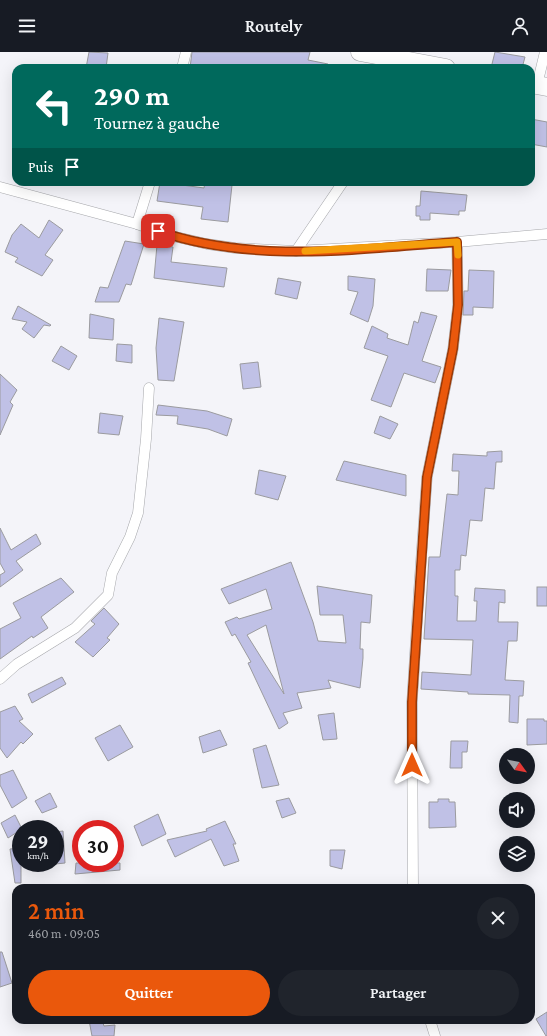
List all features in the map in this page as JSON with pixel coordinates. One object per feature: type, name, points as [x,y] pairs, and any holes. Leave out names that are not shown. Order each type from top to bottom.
[{"type":"highway","points":[[360,52],[407,64]]},
{"type":"street","points":[[183,64],[186,52]]},
{"type":"street","points":[[538,86],[545,52]]},
{"type":"street","points":[[137,224],[149,186]]},
{"type":"street","points":[[296,251],[340,186]]},
{"type":"street","points":[[0,187],[137,224],[168,235],[207,244],[296,251],[457,242],[547,234]]},
{"type":"street","points":[[413,884],[412,702],[419,583],[427,477],[453,349],[458,305],[457,242]]},
{"type":"street","points":[[0,679],[17,664],[75,628],[108,595],[112,573],[130,537],[138,513],[146,439],[149,388]]},
{"type":"street","points":[[431,1024],[435,1036]]},
{"type":"building","points":[[89,52],[108,53],[107,64],[87,64]]},
{"type":"building","points":[[192,52],[310,52],[308,60],[328,64],[190,64]]},
{"type":"building","points":[[495,52],[525,57],[523,64],[492,64]]},
{"type":"building","points":[[535,120],[547,122],[547,147],[535,145]]},
{"type":"building","points":[[159,186],[189,186],[204,188],[204,186],[232,186],[228,222],[201,219],[203,207],[157,201]]},
{"type":"building","points":[[421,191],[467,195],[465,211],[459,211],[459,215],[430,213],[430,220],[420,220],[420,216],[416,216],[416,206],[420,206]]},
{"type":"building","points":[[49,220],[63,230],[45,255],[53,260],[42,276],[15,262],[18,258],[5,252],[12,235],[21,224],[39,238]]},
{"type":"building","points":[[125,241],[144,244],[131,285],[126,284],[119,302],[95,302],[100,287],[108,288]]},
{"type":"building","points":[[157,245],[173,247],[171,262],[227,268],[224,287],[154,278]]},
{"type":"building","points":[[427,269],[451,270],[448,291],[426,291]]},
{"type":"building","points":[[469,270],[494,271],[493,308],[473,307],[473,315],[463,315],[464,291],[468,291]]},
{"type":"building","points":[[348,276],[375,279],[373,306],[368,322],[350,314],[358,292],[348,290]]},
{"type":"building","points":[[278,278],[301,282],[297,299],[275,294]]},
{"type":"building","points":[[18,306],[51,325],[44,325],[34,338],[22,329],[27,322],[12,319]]},
{"type":"building","points":[[421,312],[437,316],[422,361],[441,367],[435,383],[404,373],[391,407],[371,400],[388,356],[364,348],[372,326],[388,334],[387,338],[408,345],[414,321],[418,323]]},
{"type":"building","points":[[90,314],[114,319],[113,340],[89,338]]},
{"type":"building","points":[[159,318],[184,322],[174,381],[158,380],[156,348]]},
{"type":"building","points":[[117,344],[132,345],[132,363],[116,361]]},
{"type":"building","points":[[61,346],[77,356],[69,370],[52,361]]},
{"type":"building","points":[[258,362],[261,387],[243,389],[240,364]]},
{"type":"building","points":[[0,374],[17,390],[10,402],[13,405],[0,435]]},
{"type":"building","points":[[158,405],[207,411],[232,419],[227,436],[208,429],[177,424],[178,416],[156,415]]},
{"type":"building","points":[[100,413],[123,416],[119,435],[98,433]]},
{"type":"building","points":[[380,416],[398,424],[390,439],[374,433]]},
{"type":"building","points":[[502,451],[502,462],[496,462],[494,489],[485,488],[482,521],[470,520],[466,556],[461,555],[460,570],[455,570],[455,596],[458,596],[457,621],[476,621],[477,601],[474,601],[475,588],[505,590],[505,603],[499,602],[498,622],[518,622],[517,641],[508,641],[505,680],[524,681],[523,696],[519,696],[518,723],[509,722],[510,695],[468,694],[468,692],[421,689],[422,672],[471,675],[473,640],[424,639],[429,557],[440,557],[447,494],[458,495],[459,471],[452,471],[453,454],[487,456],[487,452]]},
{"type":"building","points":[[344,461],[406,475],[406,496],[336,480]]},
{"type":"building","points":[[259,470],[286,476],[278,500],[255,494]]},
{"type":"building","points":[[0,528],[11,550],[36,534],[41,544],[16,561],[23,570],[0,587],[0,575],[5,572],[0,563]]},
{"type":"building","points":[[291,562],[313,622],[318,641],[346,643],[343,615],[320,615],[317,586],[372,595],[370,623],[361,622],[360,649],[363,649],[363,658],[360,688],[328,680],[331,688],[297,693],[302,708],[283,713],[288,723],[279,729],[248,663],[251,662],[235,634],[232,636],[225,622],[237,617],[239,619],[272,609],[266,589],[229,604],[221,589]],"holes":[[[266,625],[284,694],[247,635]]]},
{"type":"building","points":[[61,578],[74,592],[41,617],[48,628],[33,638],[32,636],[0,659],[0,629],[21,618],[13,603]]},
{"type":"building","points":[[537,587],[547,587],[547,606],[537,606]]},
{"type":"building","points":[[104,608],[119,624],[107,638],[110,640],[93,657],[75,642],[95,624],[91,621]]},
{"type":"building","points":[[62,677],[66,684],[32,703],[28,694]]},
{"type":"building","points":[[15,706],[23,719],[19,721],[33,734],[23,744],[21,742],[7,758],[0,748],[0,712]]},
{"type":"building","points":[[334,713],[337,739],[323,740],[318,715]]},
{"type":"building","points":[[527,719],[544,719],[544,721],[547,721],[547,744],[527,745]]},
{"type":"building","points":[[120,725],[133,747],[108,761],[95,738]]},
{"type":"building","points":[[220,730],[227,745],[203,753],[199,737]]},
{"type":"building","points":[[451,741],[468,741],[467,752],[462,752],[462,768],[450,768]]},
{"type":"building","points":[[266,745],[279,785],[262,788],[253,749]]},
{"type":"building","points":[[13,770],[27,798],[12,808],[0,785],[0,775]]},
{"type":"building","points":[[50,793],[57,807],[42,813],[35,801]]},
{"type":"building","points":[[289,798],[296,813],[282,818],[276,801]]},
{"type":"building","points":[[438,799],[449,799],[449,802],[455,802],[456,827],[429,828],[429,802],[438,802]]},
{"type":"building","points":[[158,814],[166,834],[142,846],[134,826]]},
{"type":"building","points":[[15,815],[18,820],[12,820],[12,835],[8,838],[1,823]]},
{"type":"building","points":[[225,821],[236,844],[233,844],[239,861],[224,866],[211,839],[175,857],[167,840],[207,831],[206,829]]},
{"type":"building","points":[[10,849],[12,849],[12,863]]},
{"type":"building","points":[[330,850],[345,850],[342,869],[330,866]]},
{"type":"building","points":[[13,872],[21,872],[21,883],[15,883]]},
{"type":"building","points":[[75,872],[98,872],[75,874]]},
{"type":"building","points":[[0,952],[2,952],[12,983],[0,987]]},
{"type":"building","points":[[547,1012],[547,1036],[546,1036],[536,1019]]},
{"type":"building","points":[[90,1024],[103,1024],[104,1026],[115,1025],[114,1036],[92,1036]]},
{"type":"slow traffic","points":[[305,251],[457,242],[458,255]]},
{"type":"route","points":[[158,231],[168,235],[207,244],[235,248],[296,251],[457,242],[459,272],[458,305],[453,349],[427,477],[412,702],[412,765]]}]
